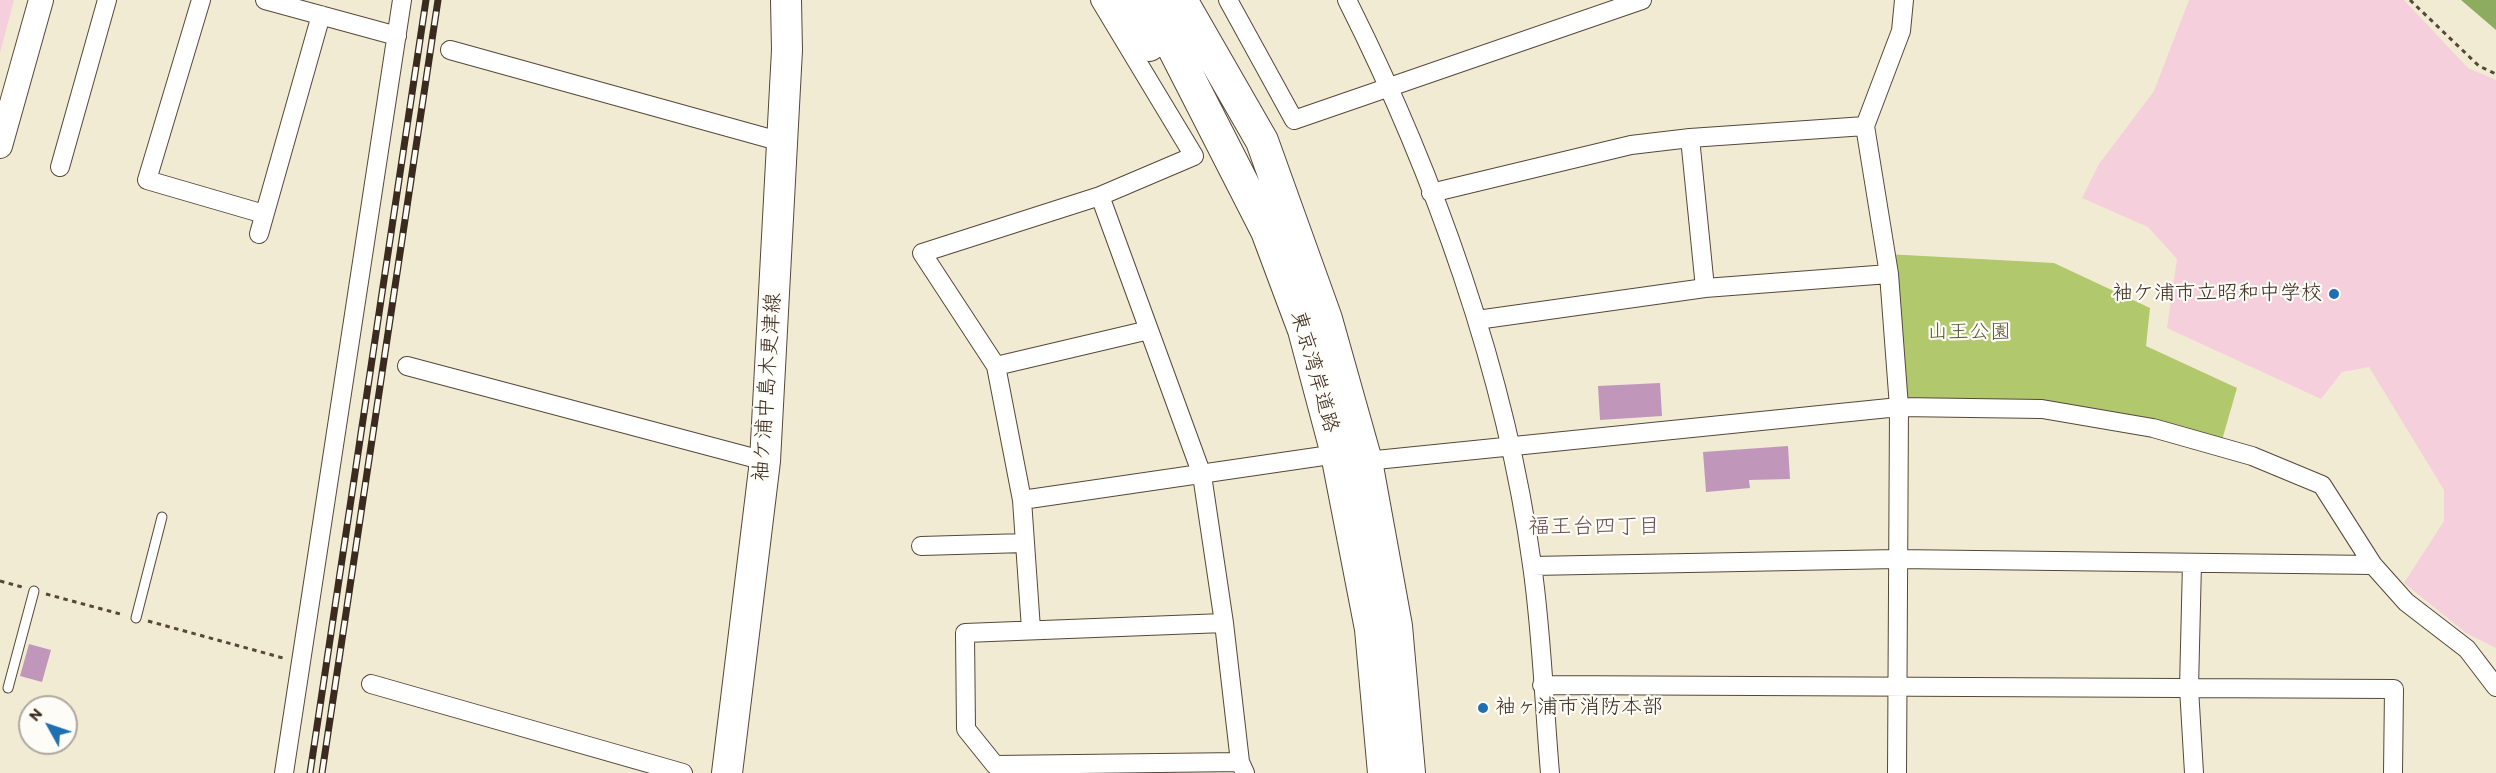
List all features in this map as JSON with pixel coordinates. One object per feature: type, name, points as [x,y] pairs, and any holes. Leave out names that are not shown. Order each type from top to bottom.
[{"type":"highway","points":[[1125,0],[1170,83],[1235,165]]},
{"type":"highway","name":"東京湾岸道路","points":[[1149,0],[1267,231],[1352,457],[1384,773]]},
{"type":"highway","name":"東京湾岸道路","points":[[1181,0],[1262,141],[1326,319],[1352,457],[1395,626],[1409,773]]},
{"type":"highway","points":[[1203,0],[1228,42],[1262,141]]},
{"type":"main road","name":"袖ケ浦中島木更津線","points":[[726,773],[765,461],[787,50],[786,0]]},
{"type":"street","points":[[0,146],[41,0]]},
{"type":"street","points":[[60,166],[107,0]]},
{"type":"street","points":[[201,0],[147,180],[264,214]]},
{"type":"street","points":[[265,0],[397,36]]},
{"type":"street","points":[[284,773],[402,0]]},
{"type":"street","points":[[1031,629],[1022,500],[996,366],[922,253],[1101,195],[1194,156],[1100,0]]},
{"type":"street","points":[[1228,0],[1294,120],[1642,0]]},
{"type":"street","points":[[1347,0],[1390,86],[1431,193],[1477,320],[1510,445],[1532,566],[1550,773]]},
{"type":"street","points":[[1897,773],[1899,408],[1889,274],[1865,126],[1901,31],[1904,0]]},
{"type":"street","points":[[259,234],[321,15]]},
{"type":"street","points":[[450,50],[782,142]]},
{"type":"street","points":[[1431,193],[1631,145],[1690,138],[1865,126]]},
{"type":"street","points":[[1690,138],[1705,288]]},
{"type":"street","points":[[1101,195],[1202,475],[1224,623],[1243,768],[995,765],[966,729],[965,633],[1224,623]]},
{"type":"street","points":[[1477,320],[1705,288],[1889,274]]},
{"type":"street","points":[[996,366],[1149,330]]},
{"type":"street","points":[[407,366],[765,461]]},
{"type":"street","points":[[1022,500],[1352,457],[1510,445],[1899,408],[2042,409],[2153,428],[2252,456],[2322,485],[2373,565],[2406,602],[2467,650],[2496,687]]},
{"type":"street","points":[[921,546],[1025,543]]},
{"type":"street","points":[[1532,566],[1897,560],[2373,565]]},
{"type":"street","points":[[2192,563],[2189,688],[2194,773]]},
{"type":"street","points":[[371,684],[683,773]]},
{"type":"street","points":[[1542,685],[2394,689],[2393,773]]},
{"type":"lane","points":[[136,618],[162,517]]},
{"type":"lane","points":[[8,688],[34,591]]},
{"type":"path","points":[[2410,0],[2479,66],[2496,74]]},
{"type":"shaded area","points":[[0,0],[14,0],[0,53]]},
{"type":"shaded area","name":"袖ケ浦市立昭和中学校","points":[[2189,0],[2404,0],[2468,68],[2496,80],[2496,648],[2466,633],[2404,583],[2444,521],[2444,490],[2369,367],[2342,372],[2321,399],[2167,328],[2177,259],[2148,227],[2082,198],[2099,164],[2154,91]]},
{"type":"green space","points":[[2461,0],[2496,0],[2496,30]]},
{"type":"green space","name":"山王公園","points":[[1886,254],[2054,263],[2150,308],[2146,346],[2237,388],[2220,447],[2042,409],[1899,407]]},
{"type":"building","points":[[1660,383],[1662,416],[1600,420],[1598,386]]},
{"type":"building","points":[[1788,446],[1790,479],[1749,480],[1750,488],[1706,492],[1703,452]]},
{"type":"building","points":[[29,644],[51,650],[42,682],[20,676]]},
{"type":"railway","points":[[310,773],[426,0]]},
{"type":"railway","points":[[322,773],[438,0]]},
{"type":"place","name":"袖ケ浦市立昭和中学校","points":[[2334,294]]},
{"type":"place","name":"袖ヶ浦市消防本部","points":[[1483,708]]},
{"type":"district","name":"福王台四丁目","points":[[1594,527]]}]
